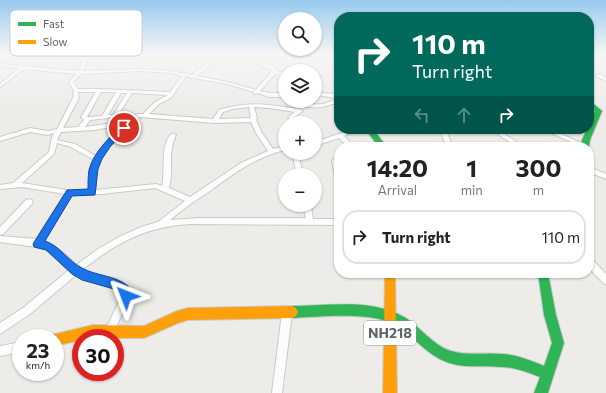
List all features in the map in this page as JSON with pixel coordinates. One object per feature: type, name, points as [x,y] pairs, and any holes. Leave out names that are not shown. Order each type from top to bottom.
[{"type":"main road","points":[[594,105],[603,111],[594,126]]},
{"type":"main road","points":[[373,134],[379,142]]},
{"type":"main road","name":"NH218","points":[[390,278],[390,393]]},
{"type":"main road","points":[[541,393],[558,343],[550,315],[544,278]]},
{"type":"main road","points":[[124,331],[144,332],[177,317],[188,314],[355,311],[374,313],[398,320],[442,353],[453,358],[503,360],[521,363],[548,374]]},
{"type":"street","points":[[0,86],[17,72]]},
{"type":"street","points":[[15,185],[52,154],[59,130],[76,98],[76,91],[71,82],[80,72]]},
{"type":"street","points":[[88,72],[113,72]]},
{"type":"street","points":[[173,72],[228,83],[269,96],[278,95]]},
{"type":"street","points":[[192,77],[198,72]]},
{"type":"street","points":[[256,93],[274,72]]},
{"type":"street","points":[[146,114],[157,103],[167,98],[171,94],[185,75]]},
{"type":"street","points":[[598,75],[606,80]]},
{"type":"street","points":[[76,91],[99,90],[171,94]]},
{"type":"street","points":[[80,129],[86,119],[84,117],[99,90]]},
{"type":"street","points":[[104,117],[119,91]]},
{"type":"street","points":[[86,119],[115,116],[130,92]]},
{"type":"street","points":[[322,95],[334,96]]},
{"type":"street","points":[[322,105],[334,101]]},
{"type":"street","points":[[215,121],[221,111],[251,105],[264,105],[299,112]]},
{"type":"street","points":[[251,105],[254,118],[253,120],[259,133],[271,151]]},
{"type":"street","points":[[293,116],[304,108]]},
{"type":"street","points":[[92,192],[94,169],[98,159],[112,140],[139,114],[215,121],[253,120]]},
{"type":"street","points":[[0,139],[30,130],[48,133],[59,130],[80,129],[130,122]]},
{"type":"street","points":[[322,141],[343,134]]},
{"type":"street","points":[[501,134],[513,142]]},
{"type":"street","points":[[556,134],[574,142]]},
{"type":"street","points":[[165,188],[167,178],[167,146],[173,135]]},
{"type":"street","points":[[340,135],[347,142]]},
{"type":"street","points":[[55,141],[70,143],[83,152],[98,159]]},
{"type":"street","points":[[161,225],[190,200],[252,159],[278,150]]},
{"type":"street","points":[[594,171],[606,177]]},
{"type":"street","points":[[0,187],[15,185],[70,192],[92,192],[156,186],[165,188],[190,200]]},
{"type":"street","points":[[38,244],[70,192]]},
{"type":"street","points":[[0,232],[29,202]]},
{"type":"street","points":[[308,212],[310,221]]},
{"type":"street","points":[[0,329],[28,310],[88,260],[120,240],[140,230],[179,222],[334,222]]},
{"type":"street","points":[[0,239],[50,247],[76,270],[100,281],[118,285],[126,292],[126,296],[111,329]]},
{"type":"street","points":[[594,267],[606,280]]},
{"type":"street","points":[[277,393],[287,313]]},
{"type":"street","points":[[0,351],[12,349]]},
{"type":"traffic: fast","points":[[594,106],[599,111],[594,122]]},
{"type":"traffic: fast","points":[[373,134],[379,142]]},
{"type":"traffic: fast","points":[[586,142],[589,134]]},
{"type":"traffic: fast","points":[[541,393],[558,343],[550,315],[544,278]]},
{"type":"traffic: fast","points":[[292,312],[360,311],[387,316],[405,324],[438,351],[453,358],[514,362],[548,374]]},
{"type":"traffic: slow","points":[[390,278],[390,393]]},
{"type":"traffic: slow","points":[[64,338],[93,331],[144,332],[177,317],[188,314],[292,312]]},
{"type":"route","points":[[124,128],[101,152],[94,169],[92,192],[70,192],[38,244],[50,247],[76,270],[86,276],[118,285],[126,292],[126,296]]}]
